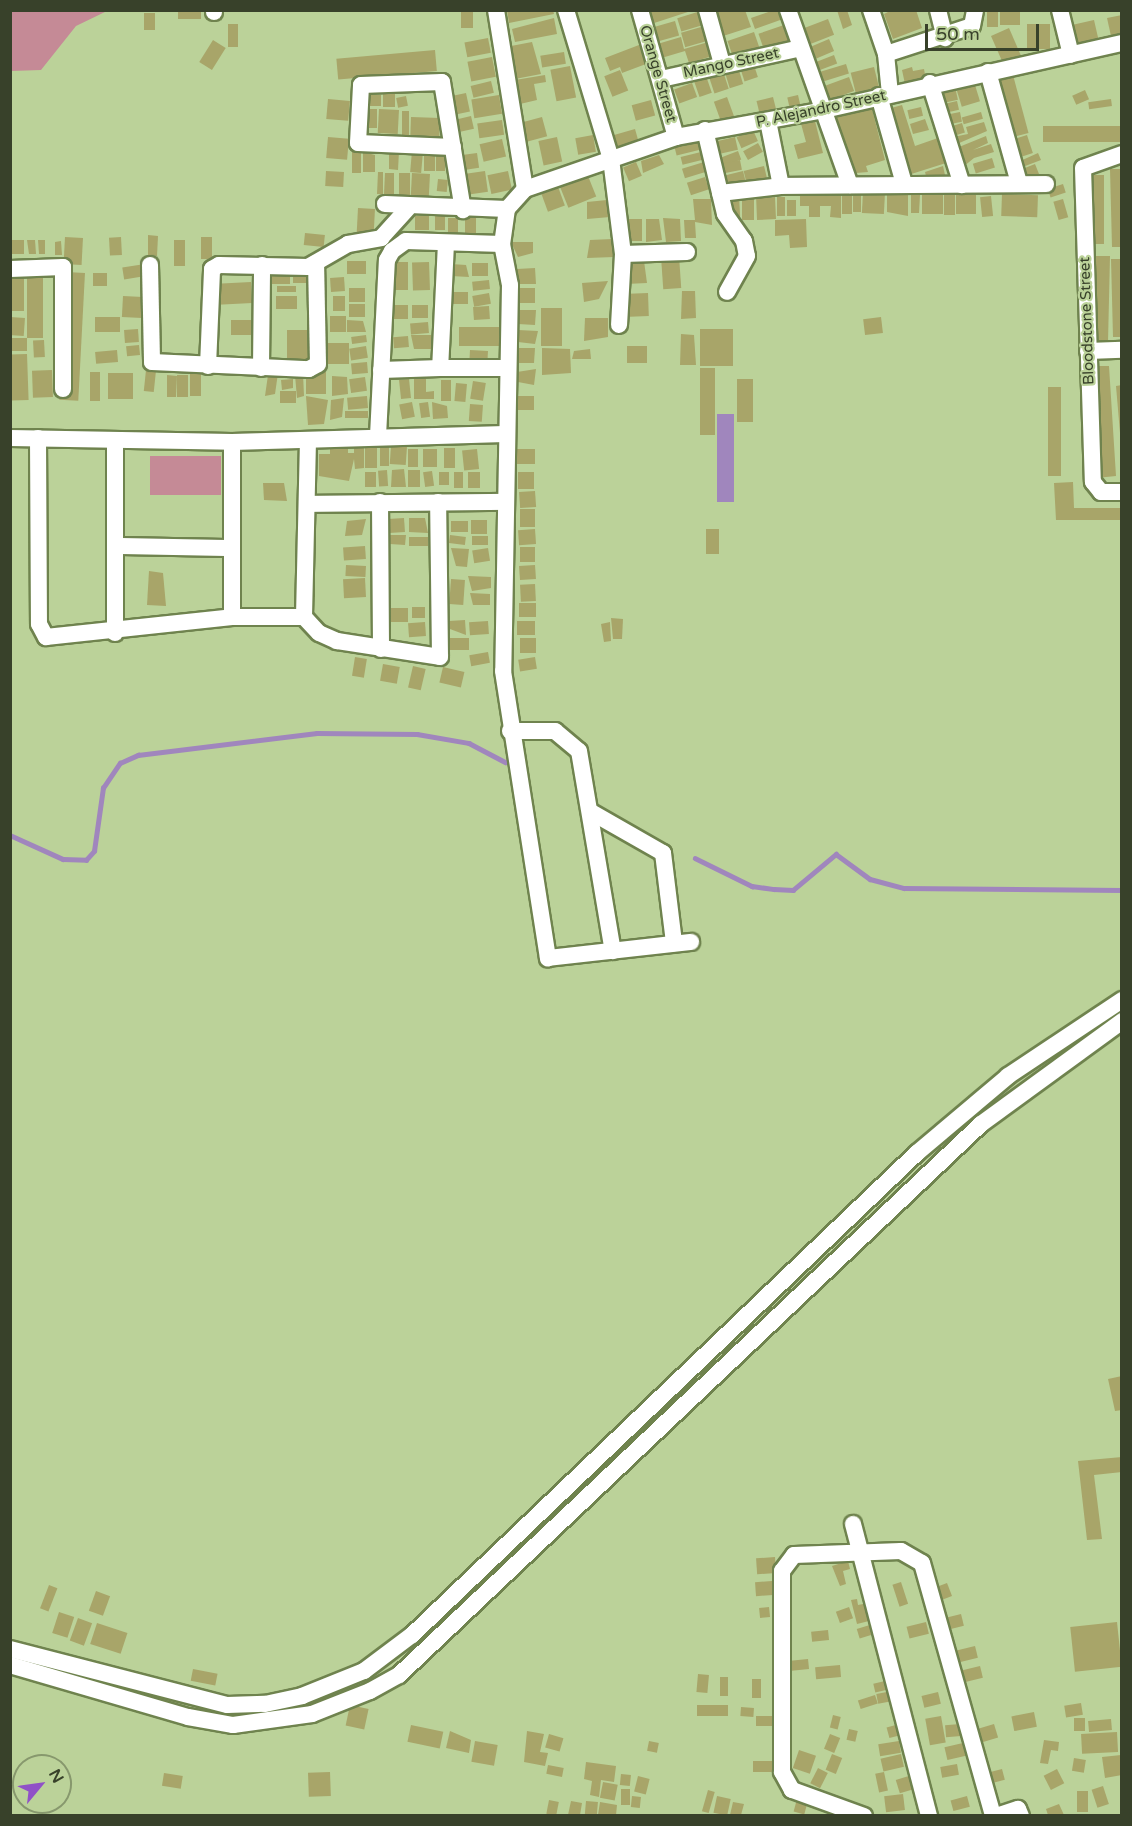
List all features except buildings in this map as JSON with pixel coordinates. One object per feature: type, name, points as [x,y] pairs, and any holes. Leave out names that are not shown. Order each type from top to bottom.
[{"type":"street","points":[[496,10],[525,189],[507,209],[502,244],[510,285],[505,368],[503,671],[510,731],[519,760],[548,958],[691,942]]},
{"type":"street","points":[[566,10],[612,159],[622,254],[619,325]]},
{"type":"street","name":"Orange Street","points":[[640,10],[676,137]]},
{"type":"street","points":[[707,10],[722,64]]},
{"type":"street","points":[[788,10],[850,185]]},
{"type":"street","points":[[871,10],[886,54],[884,95],[904,184]]},
{"type":"street","points":[[938,10],[945,38]]},
{"type":"street","points":[[1060,10],[1071,55]]},
{"type":"street","points":[[886,54],[945,38],[974,18]]},
{"type":"street","name":"P. Alejandro Street","points":[[525,189],[676,137],[824,110],[930,83],[1122,43]]},
{"type":"street","name":"Mango Street","points":[[661,79],[801,48]]},
{"type":"street","points":[[988,72],[1019,183]]},
{"type":"street","points":[[453,147],[358,143],[361,85],[442,82],[453,147],[463,210]]},
{"type":"street","points":[[930,83],[962,185]]},
{"type":"street","points":[[768,121],[781,186]]},
{"type":"street","points":[[705,130],[720,193],[747,256],[727,292]]},
{"type":"street","name":"Bloodstone Street","points":[[1122,154],[1083,168],[1093,482],[1101,492],[1122,492]]},
{"type":"street","points":[[720,193],[781,186],[1046,184]]},
{"type":"street","points":[[385,204],[463,210],[507,209]]},
{"type":"street","points":[[208,366],[209,273],[219,265],[316,263],[348,244],[381,238],[408,207]]},
{"type":"street","points":[[378,436],[387,260],[406,241],[502,244]]},
{"type":"street","points":[[440,368],[446,243]]},
{"type":"street","points":[[622,254],[687,252]]},
{"type":"street","points":[[150,266],[152,362],[309,369],[318,364],[316,263]]},
{"type":"street","points":[[261,368],[262,265]]},
{"type":"street","points":[[10,269],[63,267],[63,389]]},
{"type":"street","points":[[1088,351],[1122,350]]},
{"type":"street","points":[[381,370],[505,368]]},
{"type":"street","points":[[10,438],[232,442],[505,434]]},
{"type":"street","points":[[38,438],[39,624],[46,637],[115,633],[232,617],[304,617]]},
{"type":"street","points":[[115,440],[115,633]]},
{"type":"street","points":[[308,440],[304,617],[319,633],[337,641],[440,657],[438,502]]},
{"type":"street","points":[[232,442],[232,617]]},
{"type":"street","points":[[380,502],[381,649]]},
{"type":"street","points":[[307,504],[505,502]]},
{"type":"street","points":[[116,546],[231,548]]},
{"type":"street","points":[[510,731],[555,731],[579,751],[591,812],[612,951]]},
{"type":"street","points":[[591,812],[663,853],[674,943]]},
{"type":"street","points":[[10,1649],[227,1705],[264,1704],[302,1696],[364,1671],[412,1635],[917,1153],[1008,1076],[1122,1000]]},
{"type":"street","points":[[10,1665],[188,1717],[233,1725],[268,1724],[312,1714],[380,1686],[399,1675],[933,1168],[1019,1092],[1122,1021]]},
{"type":"street","points":[[853,1524],[857,1550],[929,1815]]},
{"type":"street","points":[[864,1815],[792,1790],[782,1772],[782,1571],[794,1555],[857,1550],[901,1551],[922,1563],[994,1815],[1018,1809],[1021,1815]]},
{"type":"shaded area","points":[[10,11],[107,11],[76,26],[41,70],[11,71]]},
{"type":"shaded area","points":[[717,414],[734,414],[734,502],[717,502]]},
{"type":"shaded area","points":[[150,456],[221,456],[221,495],[150,495]]},
{"type":"waterway","points":[[10,835],[63,859],[86,860],[94,851],[103,788],[120,763],[138,755],[317,733],[417,734],[469,743],[505,762]]},
{"type":"waterway","points":[[695,858],[752,886],[774,889],[793,890],[836,854],[870,879],[904,888],[1122,890]]}]
